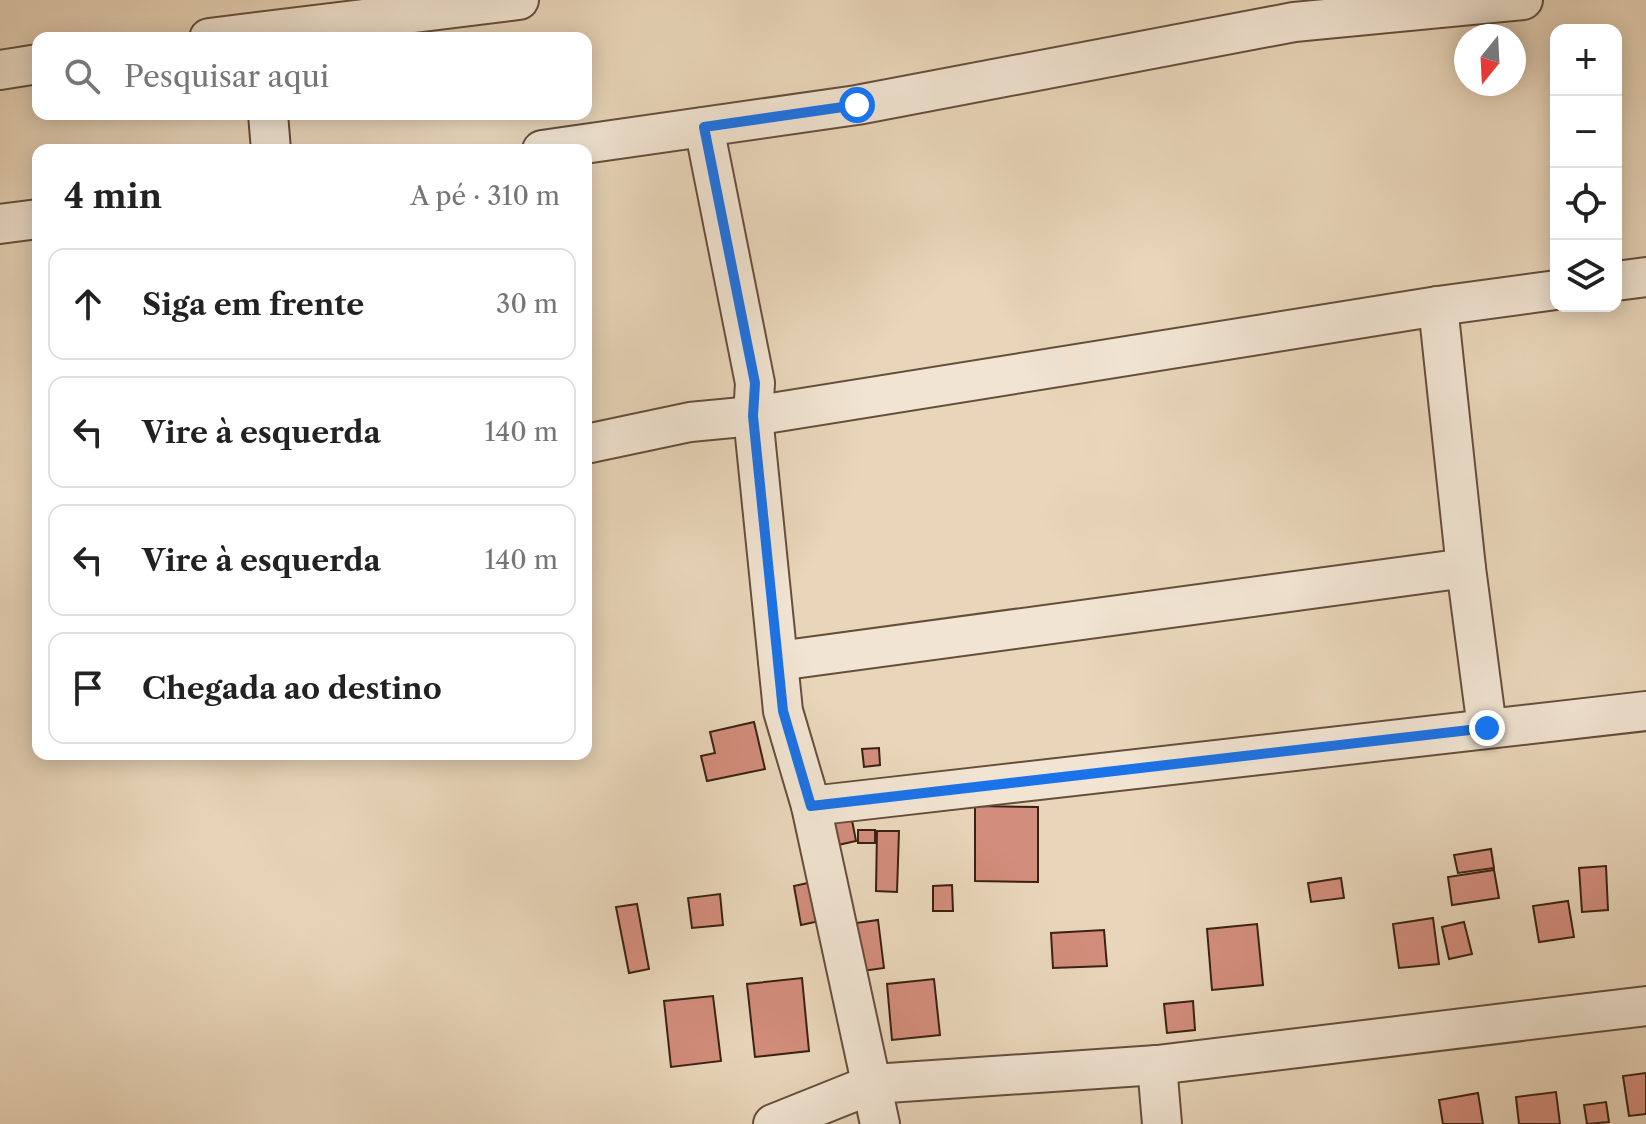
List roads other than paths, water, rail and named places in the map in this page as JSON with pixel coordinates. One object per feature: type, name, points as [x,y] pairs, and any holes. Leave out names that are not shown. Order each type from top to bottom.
[{"type":"street","points":[[229,32],[259,23],[519,0]]},
{"type":"street","points":[[1256,0],[1294,22]]},
{"type":"street","points":[[584,144],[857,105],[1294,22],[1503,1]]},
{"type":"street","points":[[0,70],[32,65]]},
{"type":"street","points":[[268,120],[270,144]]},
{"type":"street","points":[[704,127],[755,383],[753,416],[783,711],[811,806],[880,1124]]},
{"type":"street","points":[[0,224],[32,220]]},
{"type":"street","points":[[1622,280],[1646,277]]},
{"type":"street","points":[[592,443],[690,422],[753,416],[1550,291]]},
{"type":"street","points":[[1438,306],[1466,568],[1487,728]]},
{"type":"street","points":[[778,661],[1466,568]]},
{"type":"street","points":[[811,806],[1646,711]]},
{"type":"street","points":[[773,1124],[873,1084],[1157,1065],[1646,1006]]},
{"type":"street","points":[[1157,1065],[1162,1124]]}]
